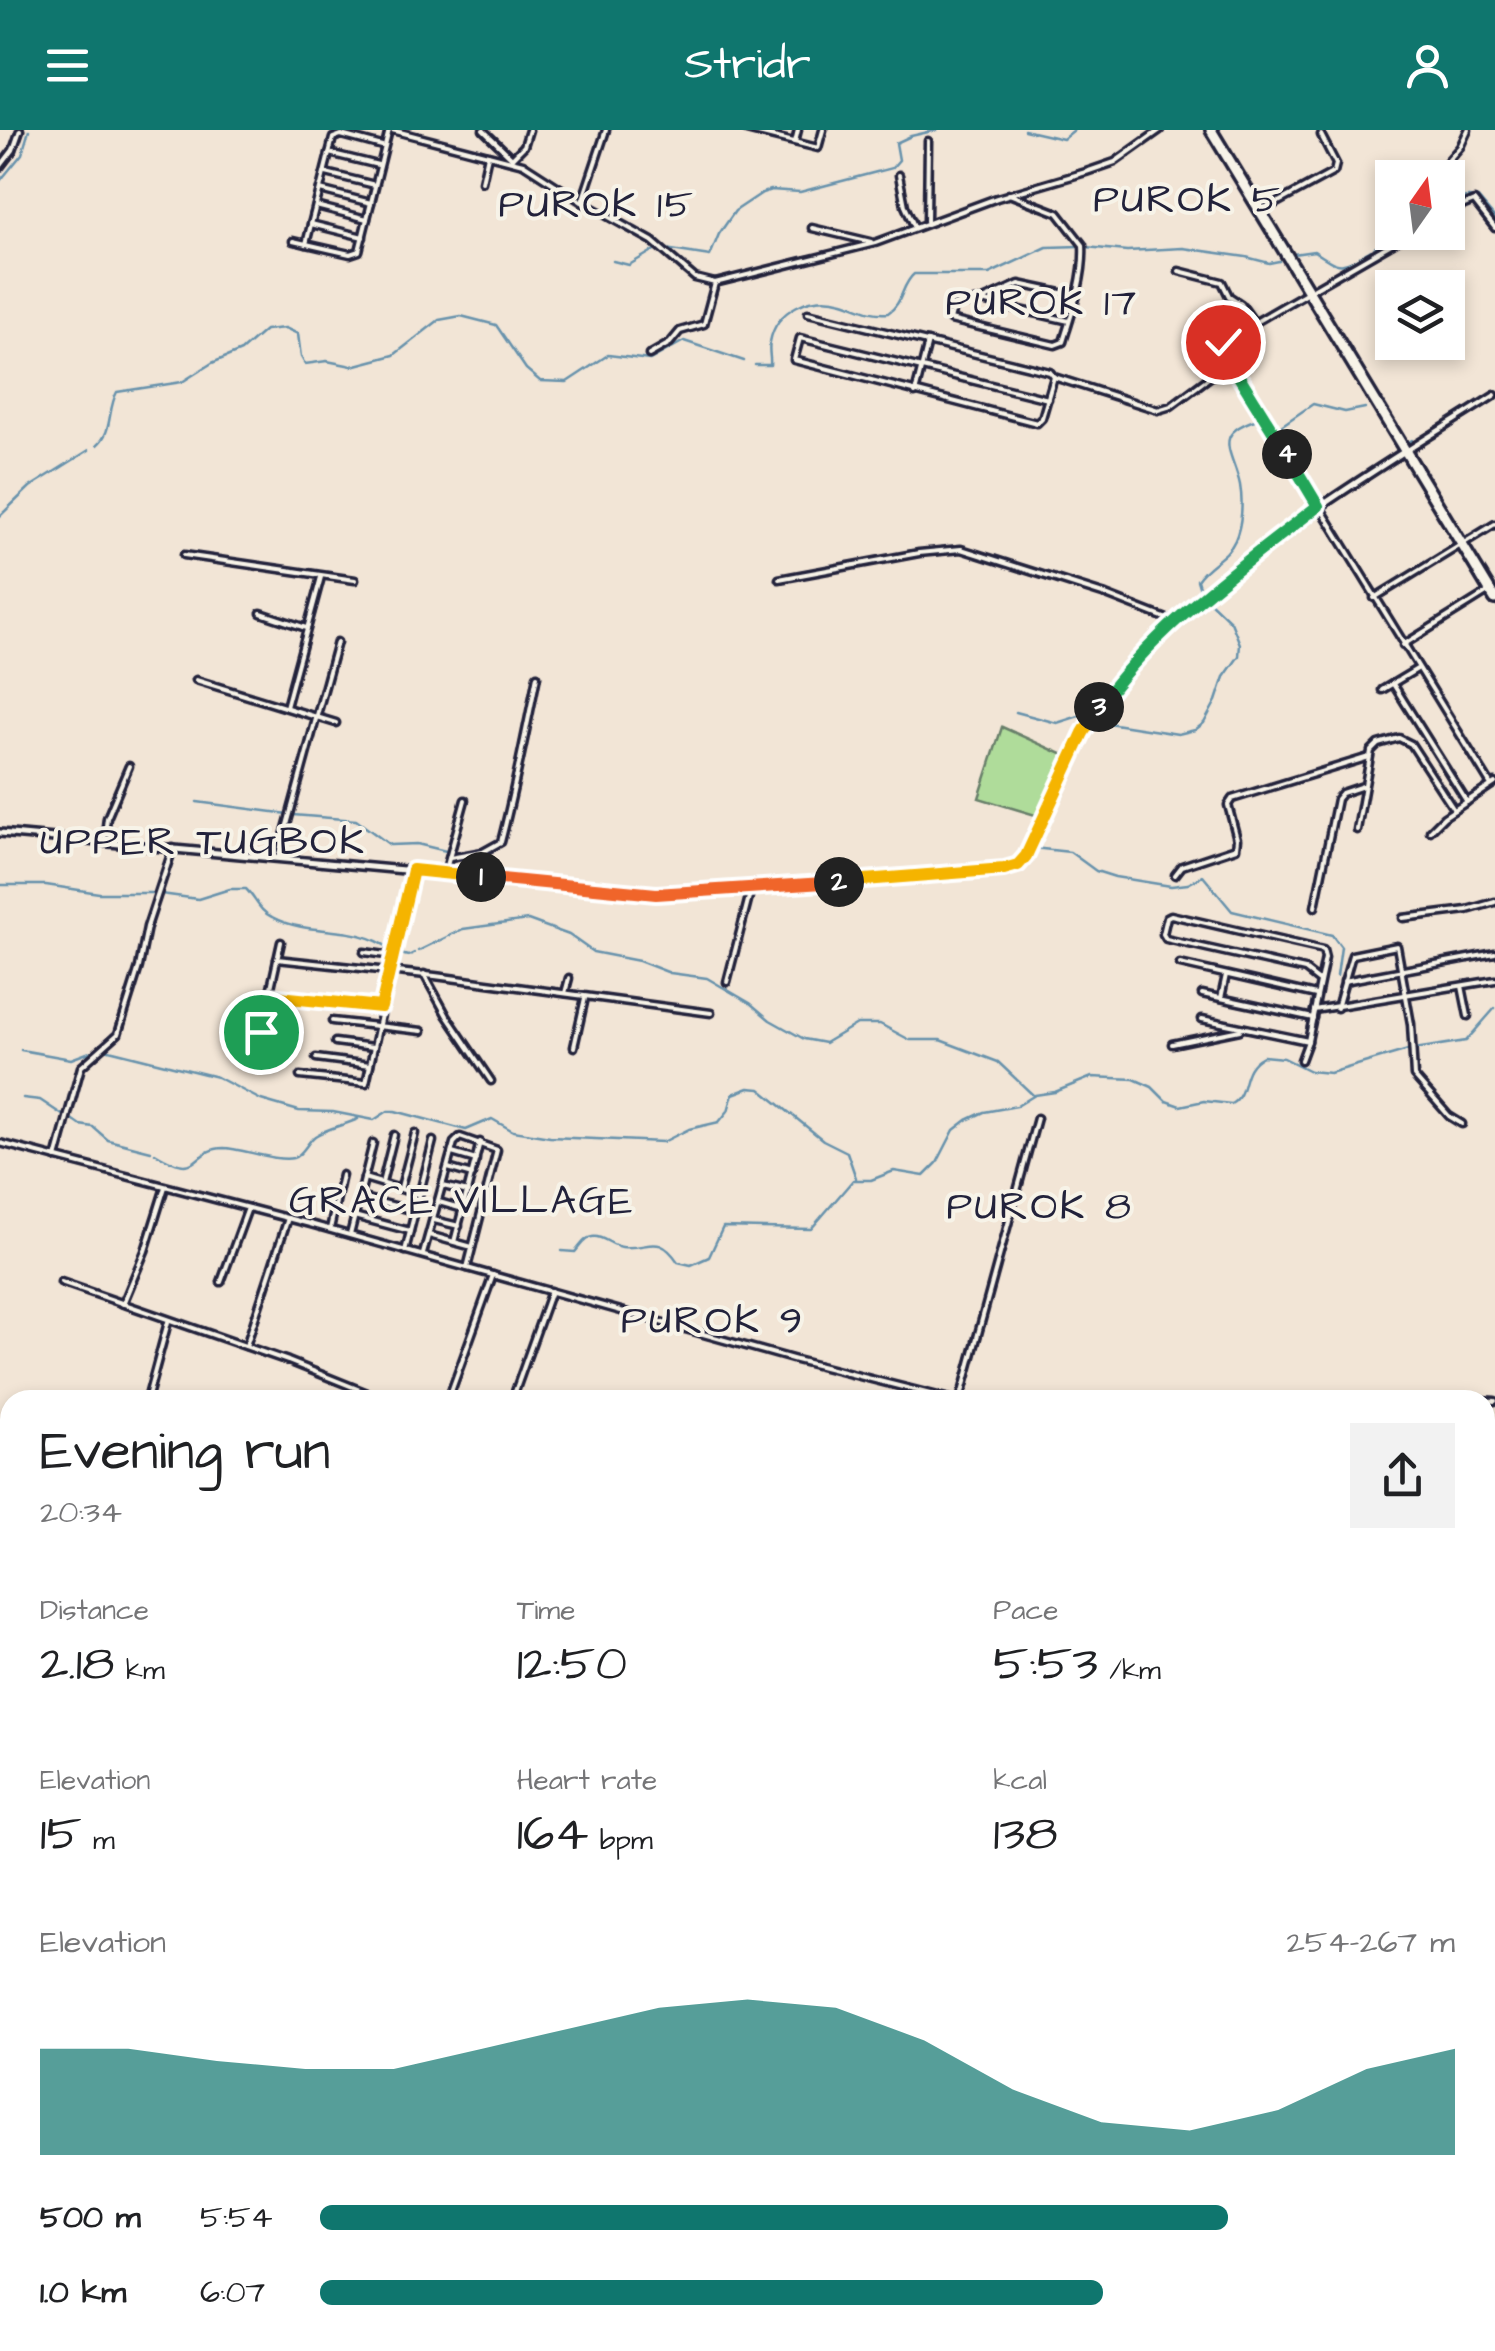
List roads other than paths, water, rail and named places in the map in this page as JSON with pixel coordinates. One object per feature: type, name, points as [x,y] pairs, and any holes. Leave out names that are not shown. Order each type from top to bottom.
[{"type":"highway","points":[[1211,130],[1493,592]]},
{"type":"street","points":[[0,167],[13,150],[20,130]]},
{"type":"street","points":[[293,241],[354,254],[359,251],[390,130],[514,160],[647,238],[696,278],[716,283],[876,243],[1009,194],[1115,162],[1160,130]]},
{"type":"street","points":[[482,130],[514,160]]},
{"type":"street","points":[[514,160],[528,133],[521,130]]},
{"type":"street","points":[[582,202],[606,130]]},
{"type":"street","points":[[747,130],[772,133],[818,148],[822,130]]},
{"type":"street","points":[[795,142],[798,130]]},
{"type":"street","points":[[1449,160],[1468,130]]},
{"type":"street","points":[[1260,212],[1334,172],[1336,164],[1321,134]]},
{"type":"street","points":[[306,244],[333,138],[384,146]]},
{"type":"street","points":[[927,223],[928,140]]},
{"type":"street","points":[[329,153],[380,166]]},
{"type":"street","points":[[482,182],[488,154]]},
{"type":"street","points":[[324,172],[375,185]]},
{"type":"street","points":[[899,175],[905,206],[915,228]]},
{"type":"street","points":[[320,190],[371,203]]},
{"type":"street","points":[[1009,194],[1058,214],[1081,240],[1084,256],[1075,296],[1063,342],[1055,345],[950,320],[954,304],[981,301],[1022,284],[1075,296]]},
{"type":"street","points":[[1465,205],[1474,201],[1495,228]]},
{"type":"street","points":[[316,206],[367,219]]},
{"type":"street","points":[[311,224],[363,237]]},
{"type":"street","points":[[812,228],[876,243]]},
{"type":"street","points":[[1380,250],[1254,322],[1228,338],[1223,346],[1417,669],[1493,784],[1430,831]]},
{"type":"street","points":[[1179,271],[1222,282],[1230,297],[1241,304],[1254,322]]},
{"type":"street","points":[[649,355],[670,343],[680,331],[704,324],[716,283]]},
{"type":"street","points":[[981,301],[1068,321]]},
{"type":"street","points":[[808,313],[1050,372],[1054,378],[1161,410],[1230,362]]},
{"type":"street","points":[[1048,398],[800,338],[794,358],[798,363],[1037,423],[1042,418],[1048,398],[1054,378]]},
{"type":"street","points":[[915,392],[928,342]]},
{"type":"street","points":[[0,832],[656,894],[1018,865],[1026,856],[1094,714],[1175,622],[1318,506],[1495,395]]},
{"type":"street","points":[[1489,399],[1495,409]]},
{"type":"street","points":[[1374,598],[1495,524]]},
{"type":"street","points":[[779,579],[961,548],[1175,622]]},
{"type":"street","points":[[184,556],[355,580]]},
{"type":"street","points":[[286,708],[322,575]]},
{"type":"street","points":[[1403,646],[1493,592]]},
{"type":"street","points":[[262,613],[306,628]]},
{"type":"street","points":[[278,858],[337,642]]},
{"type":"street","points":[[1382,690],[1417,669]]},
{"type":"street","points":[[450,858],[483,852],[501,842],[517,784],[537,676]]},
{"type":"street","points":[[196,680],[336,723]]},
{"type":"street","points":[[1393,684],[1466,802]]},
{"type":"street","points":[[1357,830],[1369,757],[1378,744],[1398,738],[1407,740],[1454,810]]},
{"type":"street","points":[[1175,874],[1182,866],[1236,848],[1228,805],[1232,798],[1369,757]]},
{"type":"street","points":[[104,842],[107,818],[129,766]]},
{"type":"street","points":[[1315,907],[1337,799],[1342,793],[1365,785]]},
{"type":"street","points":[[445,873],[465,800]]},
{"type":"street","points":[[56,1158],[81,1067],[118,1034],[173,848]]},
{"type":"street","points":[[300,1076],[366,1083],[413,870]]},
{"type":"street","points":[[727,982],[750,889]]},
{"type":"street","points":[[1403,918],[1467,910],[1495,902]]},
{"type":"street","points":[[1301,1060],[1308,1041],[1325,954],[1320,948],[1166,917],[1166,938],[1306,970],[1319,981]]},
{"type":"street","points":[[257,1051],[280,942]]},
{"type":"street","points":[[1336,1008],[1354,954],[1393,945],[1399,949],[1417,1082],[1449,1116],[1462,1124]]},
{"type":"street","points":[[364,952],[393,956]]},
{"type":"street","points":[[1344,981],[1495,954]]},
{"type":"street","points":[[277,959],[424,974],[711,1013]]},
{"type":"street","points":[[1180,964],[1317,996]]},
{"type":"street","points":[[424,974],[441,1007],[491,1081]]},
{"type":"street","points":[[1221,998],[1226,975]]},
{"type":"street","points":[[565,995],[569,978]]},
{"type":"street","points":[[1314,1010],[1495,980]]},
{"type":"street","points":[[1462,986],[1468,1016]]},
{"type":"street","points":[[1202,994],[1312,1018]]},
{"type":"street","points":[[269,996],[381,1007]]},
{"type":"street","points":[[574,1047],[585,998]]},
{"type":"street","points":[[1202,1020],[1308,1041]]},
{"type":"street","points":[[332,1022],[422,1031]]},
{"type":"street","points":[[1172,1044],[1244,1029]]},
{"type":"street","points":[[335,1042],[373,1047]]},
{"type":"street","points":[[316,1058],[370,1064]]},
{"type":"street","points":[[960,1390],[1037,1118]]},
{"type":"street","points":[[400,1189],[415,1133]]},
{"type":"street","points":[[382,1183],[394,1135]]},
{"type":"street","points":[[422,1256],[454,1141],[460,1138],[480,1142],[496,1149],[467,1268]]},
{"type":"street","points":[[405,1251],[433,1141]]},
{"type":"street","points":[[454,1242],[480,1142]]},
{"type":"street","points":[[0,1143],[917,1390]]},
{"type":"street","points":[[350,1235],[373,1143]]},
{"type":"street","points":[[450,1153],[476,1160]]},
{"type":"street","points":[[446,1168],[472,1175]]},
{"type":"street","points":[[330,1229],[342,1175]]},
{"type":"street","points":[[364,1178],[419,1194]]},
{"type":"street","points":[[442,1185],[468,1192]]},
{"type":"street","points":[[123,1304],[142,1262],[164,1187]]},
{"type":"street","points":[[359,1196],[415,1212]]},
{"type":"street","points":[[437,1202],[463,1209]]},
{"type":"street","points":[[221,1282],[248,1208]]},
{"type":"street","points":[[354,1216],[410,1231]]},
{"type":"street","points":[[246,1347],[288,1218]]},
{"type":"street","points":[[432,1219],[458,1226]]},
{"type":"street","points":[[428,1235],[472,1247]]},
{"type":"street","points":[[452,1390],[494,1275]]},
{"type":"street","points":[[61,1282],[358,1390]]},
{"type":"street","points":[[516,1390],[552,1291]]},
{"type":"street","points":[[150,1390],[168,1322]]},
{"type":"waterway","points":[[0,181],[22,154],[29,130]]},
{"type":"waterway","points":[[665,249],[710,256],[735,211],[762,193],[800,192],[892,168],[899,160],[896,143],[937,130]]},
{"type":"waterway","points":[[1024,130],[1063,139],[1074,130]]},
{"type":"waterway","points":[[1468,197],[1478,198],[1495,218]]},
{"type":"waterway","points":[[755,365],[770,365],[769,345],[779,321],[807,302],[831,300],[888,313],[897,305],[914,274],[989,274],[1047,247],[1080,246]]},
{"type":"waterway","points":[[1086,247],[1127,251],[1183,248],[1269,263],[1279,261]]},
{"type":"waterway","points":[[613,261],[629,265],[656,249]]},
{"type":"waterway","points":[[1293,254],[1314,251],[1342,264],[1371,250]]},
{"type":"waterway","points":[[97,445],[105,434],[117,392],[182,382],[241,351],[265,330],[285,328],[298,334],[305,364],[327,361],[352,366],[394,355],[439,320],[461,316],[496,325],[526,369],[540,381],[567,382],[608,355],[650,360],[684,341],[744,361]]},
{"type":"waterway","points":[[1267,417],[1278,428],[1313,404],[1345,412],[1365,408]]},
{"type":"waterway","points":[[1201,593],[1197,580],[1232,546],[1240,520],[1241,492],[1228,444],[1230,437],[1235,430],[1261,418]]},
{"type":"waterway","points":[[0,516],[30,487],[89,450]]},
{"type":"waterway","points":[[1095,721],[1178,734],[1204,723],[1224,677],[1239,656],[1240,644],[1231,622],[1207,599]]},
{"type":"waterway","points":[[1016,712],[1057,723],[1089,717]]},
{"type":"waterway","points":[[197,802],[288,814]]},
{"type":"waterway","points":[[293,815],[356,820],[390,845],[417,844],[450,852]]},
{"type":"waterway","points":[[1033,848],[1070,852],[1096,871],[1115,877],[1171,886],[1188,884],[1203,876],[1232,911],[1332,935],[1341,947],[1337,976]]},
{"type":"waterway","points":[[462,858],[477,869],[505,877]]},
{"type":"waterway","points":[[0,885],[155,893]]},
{"type":"waterway","points":[[161,894],[198,899],[230,889],[246,889],[272,917],[302,927],[363,936],[392,950]]},
{"type":"waterway","points":[[418,951],[463,929],[528,920],[569,935],[593,952],[639,961],[670,973],[707,978],[804,1039],[825,1043],[857,1024],[880,1024],[910,1040],[940,1040],[998,1062],[1033,1095]]},
{"type":"waterway","points":[[397,953],[414,953]]},
{"type":"waterway","points":[[562,1251],[575,1252],[587,1239],[596,1237],[622,1247],[659,1245],[678,1262],[691,1265],[709,1257],[723,1227],[811,1229],[853,1180],[871,1180],[894,1171],[924,1176],[937,1163],[954,1130],[967,1120],[984,1112],[1017,1106],[1035,1095],[1055,1092],[1092,1077],[1134,1079],[1180,1106],[1204,1101],[1231,1104],[1240,1094],[1250,1067],[1263,1056],[1284,1058],[1310,1071],[1330,1073],[1408,1050],[1466,1041],[1495,1008]]},
{"type":"waterway","points":[[21,1050],[71,1059],[98,1049]]},
{"type":"waterway","points":[[105,1049],[217,1077],[261,1100],[299,1111],[333,1112],[374,1120],[395,1111],[466,1130],[492,1119],[513,1131],[550,1137],[663,1142],[689,1129],[719,1122],[728,1111],[733,1094],[760,1089],[823,1140],[847,1152],[856,1178]]},
{"type":"waterway","points":[[23,1098],[40,1100],[64,1116]]},
{"type":"waterway","points":[[70,1118],[93,1127],[108,1140],[151,1151]]},
{"type":"waterway","points":[[155,1153],[181,1165],[224,1148],[293,1158],[315,1136],[358,1119]]},
{"type":"district","name":"PUROK 5","points":[[1188,198]]},
{"type":"district","name":"PUROK 15","points":[[597,203]]},
{"type":"district","name":"PUROK 17","points":[[1042,301]]},
{"type":"district","name":"UPPER TUGBOK","points":[[203,840]]},
{"type":"district","name":"GRACE VILLAGE","points":[[462,1199]]},
{"type":"district","name":"PUROK 8","points":[[1040,1205]]},
{"type":"district","name":"PUROK 9","points":[[713,1319]]}]
